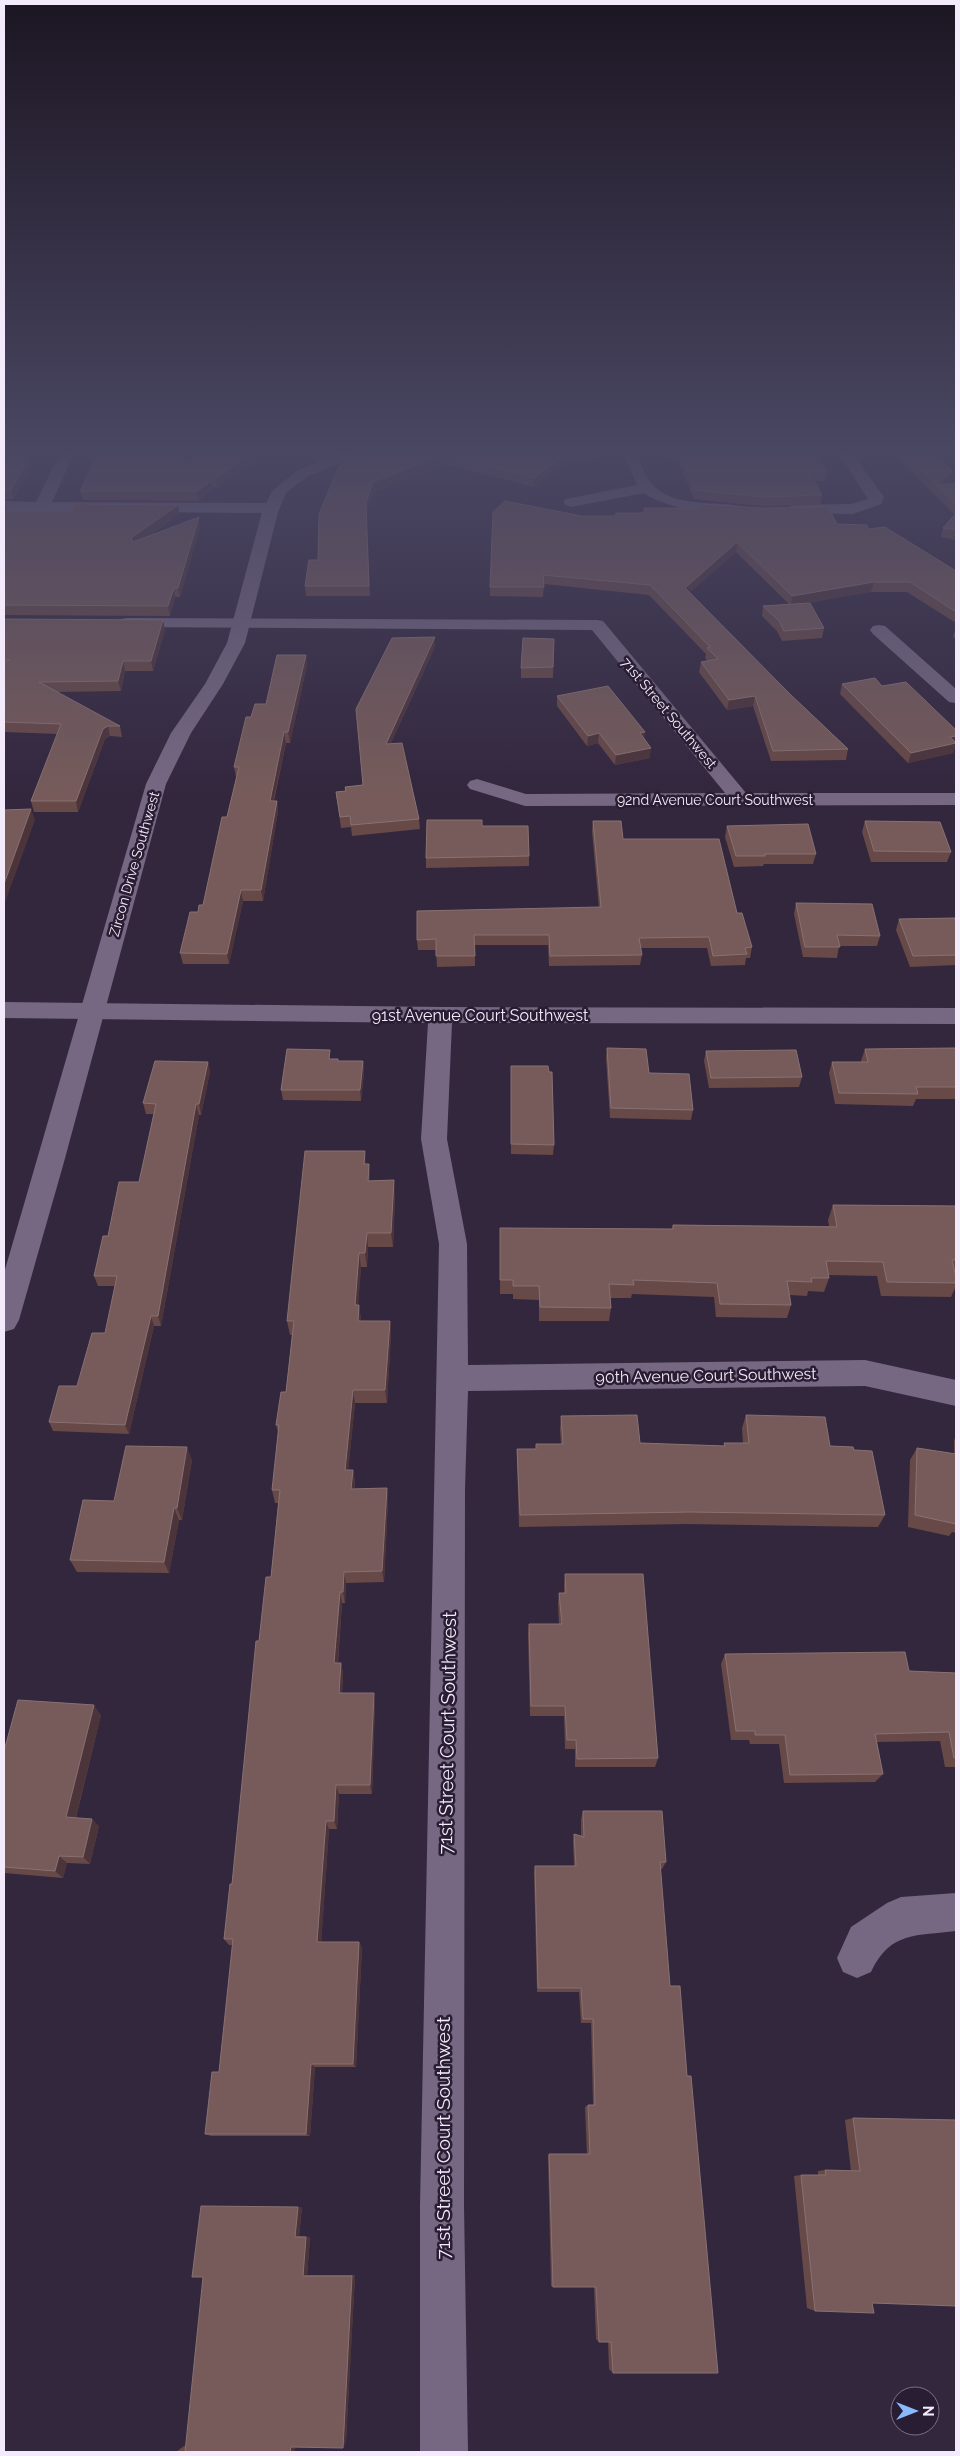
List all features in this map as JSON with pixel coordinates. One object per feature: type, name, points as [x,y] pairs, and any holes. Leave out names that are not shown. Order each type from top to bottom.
[{"type":"street","name":"Zircon Drive Southwest","points":[[4,1320],[52,1162],[156,784],[180,733],[214,684],[236,643],[258,562]]},
{"type":"street","points":[[107,622],[242,622]]},
{"type":"street","name":"71st Street Southwest","points":[[242,622],[597,625],[741,800]]},
{"type":"street","points":[[879,630],[956,698]]},
{"type":"street","name":"92nd Avenue Court Southwest","points":[[477,785],[526,800],[956,799]]},
{"type":"street","name":"91st Avenue Court Southwest","points":[[4,1010],[440,1015],[956,1016]]},
{"type":"street","name":"71st Street Court Southwest","points":[[440,1015],[434,1139],[453,1244],[453,1378],[449,1489],[442,2206],[444,2452]]},
{"type":"street","name":"90th Avenue Court Southwest","points":[[453,1378],[865,1374],[956,1393]]},
{"type":"street","points":[[856,1958],[865,1941],[900,1916],[956,1912]]},
{"type":"building","points":[[4,562],[186,562],[178,588],[174,588],[168,606],[4,605]]},
{"type":"building","points":[[309,562],[368,562],[369,586],[305,586]]},
{"type":"building","points":[[491,562],[715,562],[685,588],[790,694],[848,749],[773,751],[755,696],[729,700],[701,662],[718,659],[707,648],[710,647],[650,585],[543,575],[544,587],[490,587]]},
{"type":"building","points":[[757,562],[941,562],[956,571],[956,612],[910,582],[874,582],[792,596]]},
{"type":"building","points":[[810,603],[824,628],[784,631],[779,621],[763,606]]},
{"type":"building","points":[[4,619],[163,620],[151,661],[123,661],[118,681],[39,682],[120,726],[108,726],[103,729],[76,801],[31,801],[61,724],[4,722],[4,663],[10,660],[4,660]]},
{"type":"building","points":[[435,637],[386,744],[402,743],[419,819],[351,825],[350,816],[340,817],[336,792],[346,791],[345,787],[363,785],[356,709],[392,638]]},
{"type":"building","points":[[523,638],[554,639],[553,667],[521,668]]},
{"type":"building","points":[[277,655],[306,655],[288,732],[284,732],[270,801],[277,801],[261,890],[241,890],[227,954],[180,953],[190,912],[198,912],[199,905],[203,905],[222,817],[227,817],[239,767],[234,767],[246,717],[251,717],[255,704],[266,704]]},
{"type":"building","points":[[875,678],[882,686],[906,682],[956,730],[956,736],[950,737],[956,743],[911,753],[842,684]]},
{"type":"building","points":[[608,686],[645,732],[640,733],[651,748],[616,755],[599,733],[588,736],[557,696]]},
{"type":"building","points":[[31,809],[4,884],[4,810]]},
{"type":"building","points":[[427,820],[482,820],[482,826],[528,826],[529,856],[426,858]]},
{"type":"building","points":[[593,821],[621,821],[623,839],[719,839],[737,913],[742,913],[752,947],[745,948],[747,954],[713,956],[709,937],[639,938],[642,955],[550,956],[549,935],[474,935],[475,956],[436,956],[436,939],[417,940],[417,911],[601,907]]},
{"type":"building","points":[[865,821],[940,822],[951,852],[874,851]]},
{"type":"building","points":[[808,824],[816,854],[736,856],[727,826]]},
{"type":"building","points":[[796,903],[872,904],[880,936],[837,935],[840,947],[805,947]]},
{"type":"building","points":[[956,918],[956,955],[913,956],[899,919]]},
{"type":"building","points":[[607,1048],[646,1049],[649,1073],[689,1074],[693,1110],[611,1108]]},
{"type":"building","points":[[956,1048],[956,1087],[916,1087],[918,1094],[839,1093],[832,1062],[868,1062],[865,1049]]},
{"type":"building","points":[[287,1049],[330,1050],[329,1059],[363,1061],[360,1090],[281,1090]]},
{"type":"building","points":[[796,1050],[802,1077],[711,1078],[706,1051]]},
{"type":"building","points":[[155,1061],[208,1062],[199,1104],[196,1104],[158,1316],[151,1316],[125,1425],[49,1422],[59,1386],[77,1386],[92,1333],[105,1333],[117,1276],[94,1276],[103,1236],[108,1236],[119,1182],[139,1182],[156,1104],[143,1103]]},
{"type":"building","points":[[511,1066],[548,1066],[549,1072],[552,1072],[554,1145],[511,1144]]},
{"type":"building","points":[[305,1151],[365,1151],[364,1164],[369,1164],[368,1181],[394,1180],[391,1233],[367,1233],[365,1253],[359,1253],[355,1305],[359,1305],[358,1321],[390,1321],[385,1390],[353,1390],[345,1470],[353,1470],[351,1489],[387,1488],[382,1571],[344,1572],[343,1592],[340,1592],[334,1663],[341,1663],[339,1693],[374,1693],[370,1785],[336,1785],[334,1821],[326,1821],[317,1942],[359,1942],[353,2064],[311,2064],[306,2134],[205,2134],[212,2072],[219,2072],[233,1939],[224,1939],[230,1884],[232,1884],[256,1641],[259,1641],[266,1577],[271,1577],[280,1490],[272,1490],[279,1425],[276,1425],[281,1392],[286,1392],[294,1321],[287,1321]]},
{"type":"building","points":[[833,1205],[956,1206],[956,1260],[952,1260],[956,1283],[887,1282],[883,1262],[826,1261],[829,1278],[811,1278],[812,1282],[787,1281],[791,1305],[720,1304],[717,1283],[633,1280],[634,1285],[609,1284],[611,1308],[540,1307],[539,1286],[513,1286],[513,1280],[500,1280],[500,1228],[673,1229],[673,1225],[837,1227]]},
{"type":"building","points":[[637,1415],[640,1443],[725,1446],[724,1443],[749,1443],[746,1415],[825,1417],[830,1446],[853,1447],[854,1450],[872,1451],[885,1515],[690,1512],[520,1515],[517,1449],[536,1449],[536,1444],[563,1444],[561,1416]]},
{"type":"building","points":[[126,1446],[187,1447],[177,1508],[174,1508],[164,1562],[70,1560],[83,1500],[114,1501]]},
{"type":"building","points":[[917,1448],[956,1454],[956,1524],[915,1515]]},
{"type":"building","points":[[565,1574],[643,1574],[658,1758],[577,1759],[576,1740],[567,1740],[565,1706],[531,1706],[529,1624],[562,1624],[559,1593],[566,1593]]},
{"type":"building","points":[[905,1652],[909,1671],[956,1673],[956,1758],[954,1758],[949,1732],[875,1734],[883,1774],[790,1775],[785,1735],[755,1735],[755,1731],[736,1731],[725,1654]]},
{"type":"building","points":[[18,1700],[94,1705],[66,1817],[92,1819],[83,1857],[59,1856],[55,1871],[4,1867],[4,1751]]},
{"type":"building","points":[[583,1811],[662,1811],[666,1862],[660,1862],[670,1986],[680,1986],[687,2076],[691,2076],[718,2373],[613,2373],[611,2342],[599,2342],[596,2287],[553,2287],[549,2154],[590,2154],[588,2105],[595,2105],[593,2019],[583,2019],[581,1988],[538,1988],[535,1866],[576,1866],[574,1834],[584,1837]]},
{"type":"building","points":[[853,2118],[956,2120],[956,2306],[872,2303],[874,2313],[815,2311],[801,2175],[826,2175],[825,2170],[860,2171]]},
{"type":"building","points":[[201,2206],[298,2207],[295,2237],[306,2237],[303,2276],[352,2276],[343,2448],[291,2447],[290,2452],[185,2452],[203,2277],[192,2277]]}]
